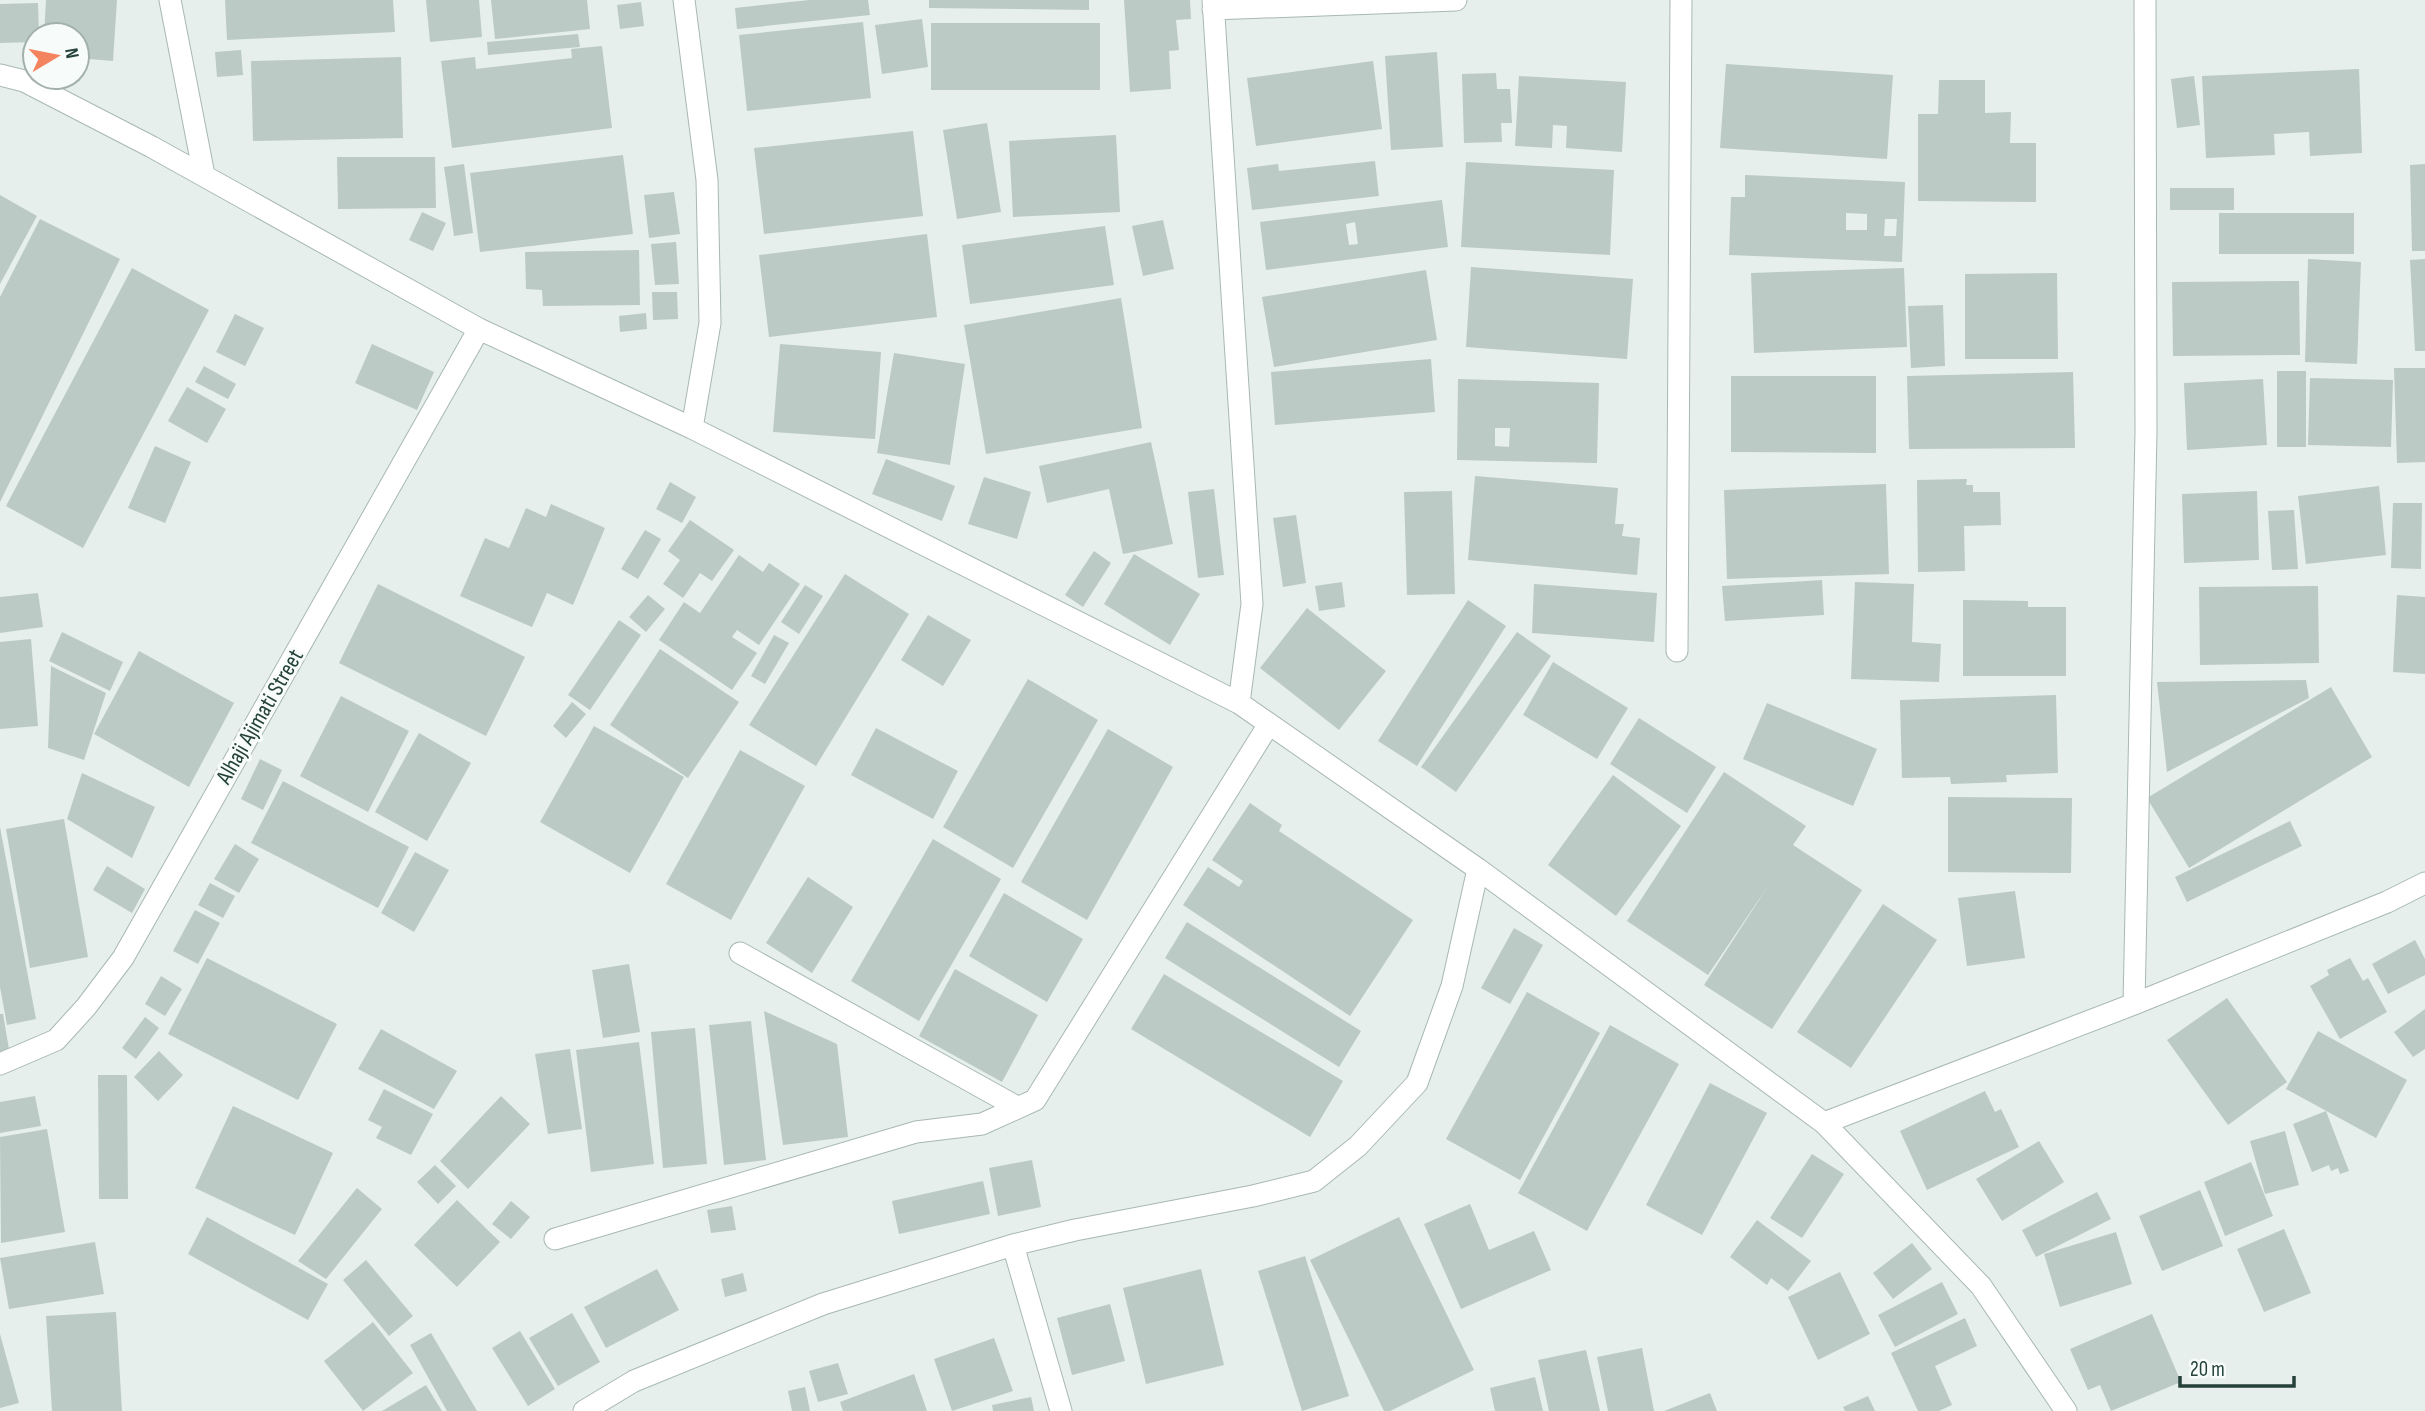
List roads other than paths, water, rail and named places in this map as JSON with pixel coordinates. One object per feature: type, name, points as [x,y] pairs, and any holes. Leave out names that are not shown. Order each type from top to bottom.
[{"type":"street","points":[[170,0],[204,175]]},
{"type":"street","points":[[684,0],[707,180],[710,323],[692,428]]},
{"type":"street","points":[[1239,703],[1252,604],[1213,4],[1456,0]]},
{"type":"street","points":[[1677,651],[1681,0]]},
{"type":"street","points":[[2134,1004],[2146,432],[2145,0]]},
{"type":"street","points":[[0,75],[24,81],[204,175],[479,329],[692,428],[1239,703],[1478,869],[1824,1123],[1981,1286],[2066,1411]]},
{"type":"street","name":"Alhaji Ajimati Street","points":[[0,1064],[56,1040],[86,1007],[123,958],[479,329]]},
{"type":"street","points":[[555,1239],[916,1132],[982,1124],[1035,1100],[1269,723]]},
{"type":"street","points":[[584,1411],[634,1381],[823,1304],[1013,1245],[1314,1181],[1358,1146],[1417,1083],[1452,986],[1478,869]]},
{"type":"street","points":[[1824,1123],[2134,1004],[2387,902],[2425,883]]},
{"type":"street","points":[[740,953],[1017,1107]]},
{"type":"street","points":[[1013,1245],[1061,1411]]}]
